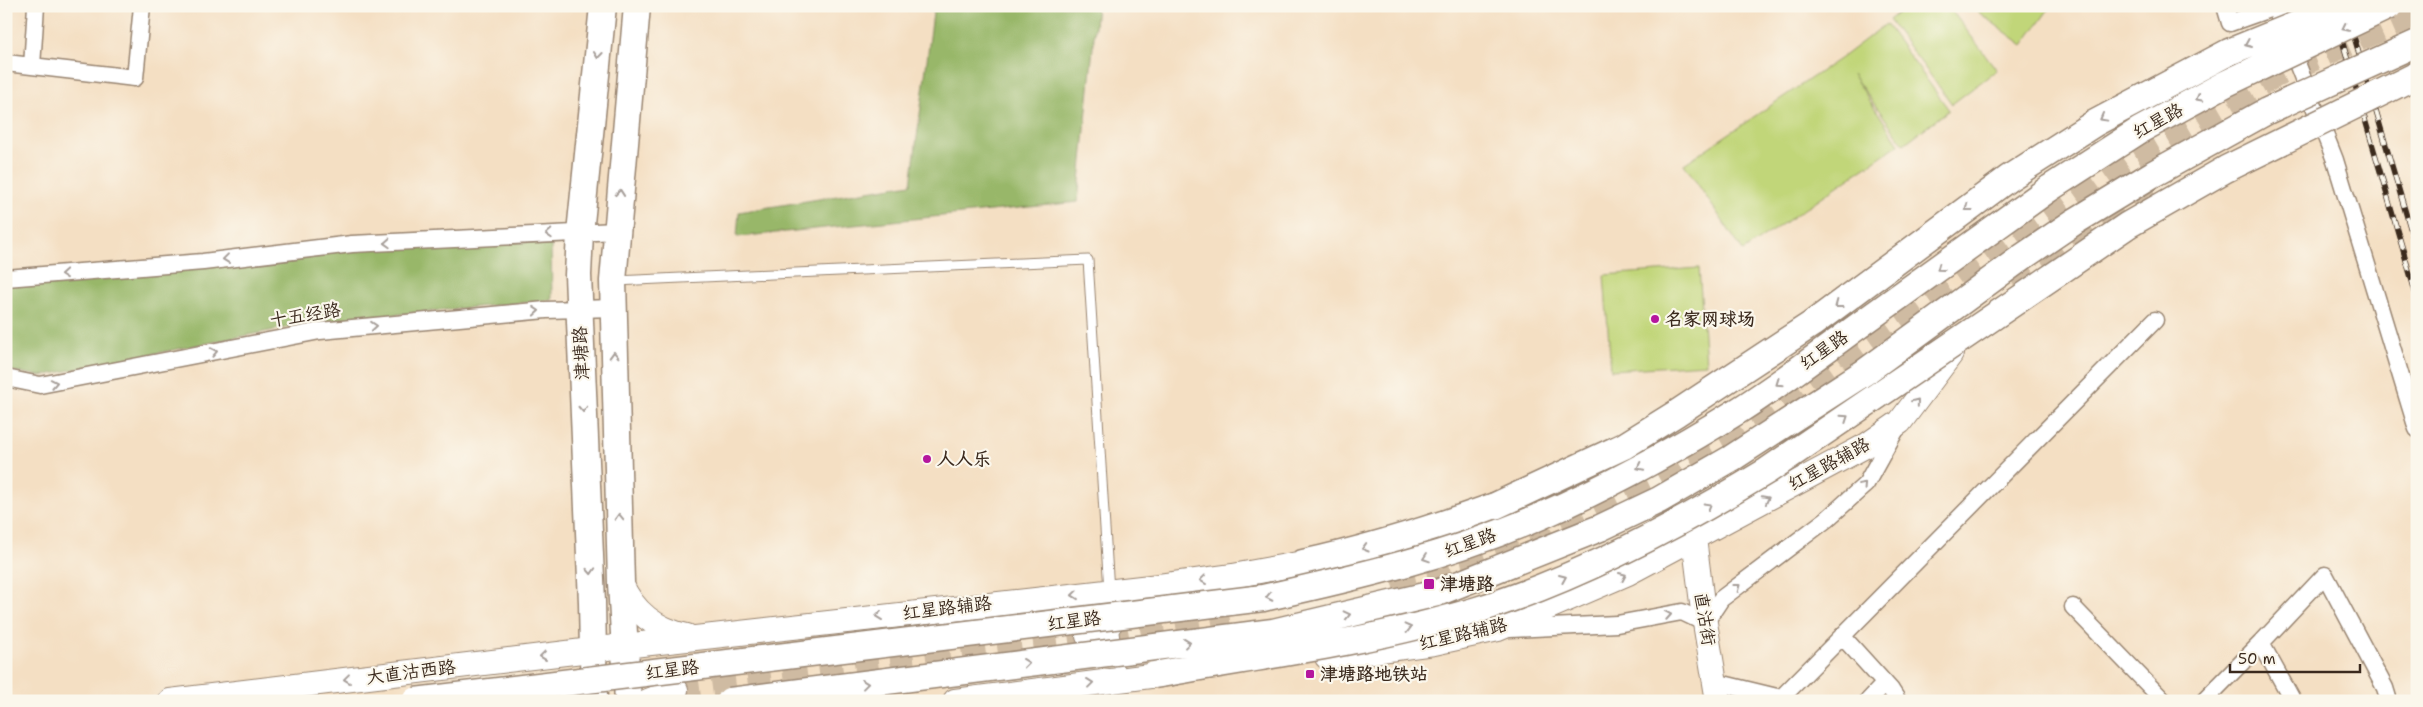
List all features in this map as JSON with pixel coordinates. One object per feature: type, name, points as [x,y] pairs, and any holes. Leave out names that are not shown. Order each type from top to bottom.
[{"type":"main road","name":"津塘路","points":[[603,6],[580,232],[579,310],[592,602],[606,648],[628,701]]},
{"type":"main road","name":"津塘路","points":[[594,701],[621,584],[612,281],[637,6]]},
{"type":"main road","points":[[1302,563],[1349,553],[1428,530],[1495,506],[1624,446],[1812,324],[2009,178],[2095,123],[2229,52],[2342,6]]},
{"type":"main road","name":"红星路","points":[[415,701],[1263,598],[1355,578],[1475,542],[1542,516],[1654,460],[1742,408],[2050,188],[2140,130],[2225,84],[2389,6]]},
{"type":"main road","name":"红星路","points":[[730,701],[1273,632],[1437,594],[1600,528],[1659,500],[1732,458],[1865,372],[2074,222],[2152,174],[2267,111],[2417,44]]},
{"type":"main road","points":[[1154,675],[1404,629],[1478,610],[1563,578],[1705,508],[1767,471],[2128,225],[2226,170],[2417,75]]},
{"type":"main road","points":[[2152,174],[2376,94]]},
{"type":"main road","name":"红星路辅路","points":[[955,701],[1154,675],[1434,643],[1498,629],[1628,573],[1867,445],[1900,422],[1951,354]]},
{"type":"main road","name":"直沽街","points":[[1694,538],[1705,623],[1717,691]]},
{"type":"main road","name":"红星路辅路","points":[[606,648],[698,637],[1110,605],[1158,586],[1233,576],[1302,563]]},
{"type":"main road","points":[[621,584],[630,601],[652,622],[678,634],[698,637]]},
{"type":"main road","points":[[1088,636],[1110,605]]},
{"type":"main road","points":[[606,648],[621,701]]},
{"type":"main road","name":"大直沽西路","points":[[170,701],[606,648]]},
{"type":"main road","points":[[648,701],[676,690]]},
{"type":"street","points":[[32,66],[36,6]]},
{"type":"street","points":[[6,63],[135,78],[142,6]]},
{"type":"street","points":[[2225,6],[2230,24],[2275,7],[2335,160],[2417,429]]},
{"type":"street","points":[[6,278],[203,262],[352,244],[616,231]]},
{"type":"street","name":"十五经路","points":[[6,378],[40,385],[320,331],[546,310],[613,308]]},
{"type":"street","points":[[1717,691],[1781,698],[2155,320]]},
{"type":"street","points":[[1498,629],[1617,624],[1682,612],[1705,623],[1721,599],[1827,519],[1866,484],[1900,422]]},
{"type":"street","points":[[2204,701],[2325,575],[2385,688],[2389,701]]},
{"type":"street","points":[[2073,607],[2164,701]]},
{"type":"street","points":[[1842,636],[1898,701]]},
{"type":"street","points":[[2261,643],[2293,701]]},
{"type":"street","points":[[1868,701],[1885,684]]},
{"type":"lane","points":[[612,281],[1088,260],[1110,605],[1121,680]]},
{"type":"green space","points":[[934,6],[1097,6],[1078,202],[737,237],[739,212],[911,184]]},
{"type":"green space","points":[[1907,6],[1948,6],[1997,70],[1952,104],[1889,20]]},
{"type":"green space","points":[[1970,6],[2051,6],[2023,45]]},
{"type":"green space","points":[[1886,24],[1949,110],[1904,144],[1852,74],[1899,144],[1743,251],[1684,164],[1841,58]]},
{"type":"green space","points":[[551,241],[552,300],[315,322],[41,376],[6,370],[6,285],[370,247]]},
{"type":"green space","name":"名家网球场","points":[[1699,268],[1706,364],[1611,370],[1604,275]]},
{"type":"tunnel","points":[[1391,579],[1478,559],[1508,549],[1574,522],[1659,482],[1763,422],[2134,157],[2275,76],[2417,14]]},
{"type":"tunnel","points":[[2016,288],[2116,212],[2153,189]]},
{"type":"tunnel","points":[[676,690],[1113,633],[1229,614]]},
{"type":"railway","points":[[2332,6],[2417,298]]},
{"type":"railway","points":[[2345,6],[2417,251]]},
{"type":"place","name":"名家网球场","points":[[1655,319]]},
{"type":"place","name":"人人乐","points":[[927,459]]},
{"type":"place","name":"津塘路","points":[[1429,584]]},
{"type":"place","name":"津塘路地铁站","points":[[1310,674]]}]
